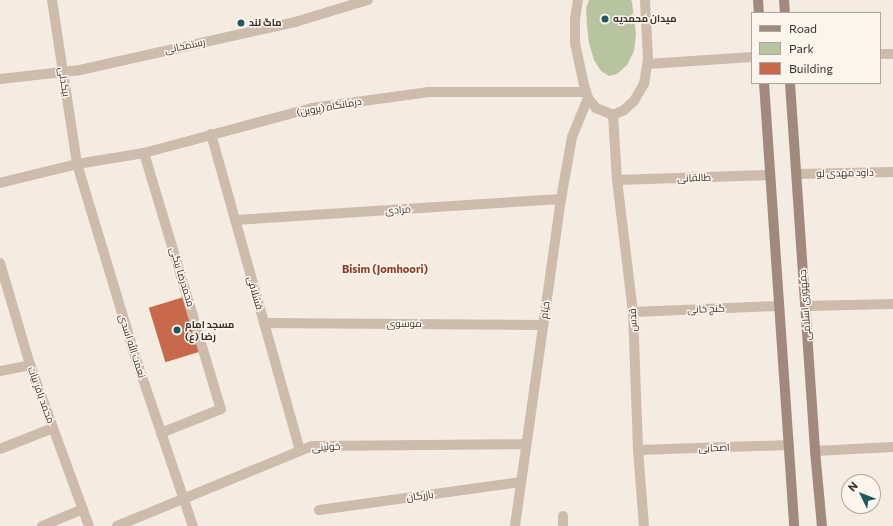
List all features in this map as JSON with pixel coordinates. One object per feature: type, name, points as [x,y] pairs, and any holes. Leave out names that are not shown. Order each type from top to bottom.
[{"type":"main road","points":[[758,0],[759,12]]},
{"type":"main road","points":[[784,0],[785,12]]},
{"type":"main road","points":[[764,84],[794,526]]},
{"type":"main road","name":"جمهوری اسلامی","points":[[790,84],[815,451],[822,526]]},
{"type":"street","name":"بیگدلی","points":[[52,0],[77,164]]},
{"type":"street","name":"رستمخانی","points":[[0,80],[80,70],[295,22],[368,0]]},
{"type":"street","points":[[578,0],[575,18],[575,43],[579,66],[587,95],[596,108],[613,115],[624,110],[640,94],[644,84],[648,64],[648,36],[645,0]]},
{"type":"street","points":[[881,54],[893,54]]},
{"type":"street","points":[[648,64],[751,57]]},
{"type":"street","name":"درمانگاه (پروین)","points":[[0,183],[77,164],[144,153],[312,108],[429,92],[587,95]]},
{"type":"street","name":"خیام","points":[[515,526],[561,199],[572,137],[587,95]]},
{"type":"street","name":"قدس","points":[[613,115],[616,180],[633,312],[638,450],[644,526]]},
{"type":"street","name":"قشلاقی","points":[[211,134],[300,451]]},
{"type":"street","name":"محمدرضا بیگی","points":[[144,153],[221,409],[161,433]]},
{"type":"street","name":"نعمت الله اسدی","points":[[77,164],[123,320],[193,526]]},
{"type":"street","name":"داود مهدی لو","points":[[796,174],[893,172]]},
{"type":"street","name":"طالقانی","points":[[616,180],[770,175]]},
{"type":"street","name":"مرادی","points":[[235,220],[561,199]]},
{"type":"street","name":"محمد باقر بیات","points":[[0,263],[30,365],[89,526]]},
{"type":"street","points":[[805,306],[893,304]]},
{"type":"street","name":"گنج خانی","points":[[633,312],[779,306]]},
{"type":"street","name":"موسوی","points":[[264,324],[543,325]]},
{"type":"street","points":[[0,371],[30,365]]},
{"type":"street","points":[[0,449],[53,428]]},
{"type":"street","name":"خوئینی","points":[[117,526],[312,446],[526,444]]},
{"type":"street","name":"اصحابی","points":[[638,450],[789,445]]},
{"type":"street","points":[[815,451],[893,447]]},
{"type":"street","name":"بازرگان","points":[[319,510],[521,482]]},
{"type":"street","points":[[42,526],[83,508]]},
{"type":"green space","name":"میدان محمدیه","points":[[589,0],[631,0],[632,2],[636,34],[634,51],[627,65],[617,74],[609,76],[601,71],[594,60],[589,43],[587,26],[586,8]]},
{"type":"building","name":"مسجد امام رضا (ع)","points":[[187,296],[204,351],[165,362],[149,308]]},
{"type":"place","name":"میدان محمدیه","points":[[605,19]]},
{"type":"place","name":"ماگ لند","points":[[241,23]]},
{"type":"place","name":"مسجد امام رضا (ع)","points":[[177,330]]},
{"type":"district","name":"Bisim (Jomhoori)","points":[[385,269]]}]
